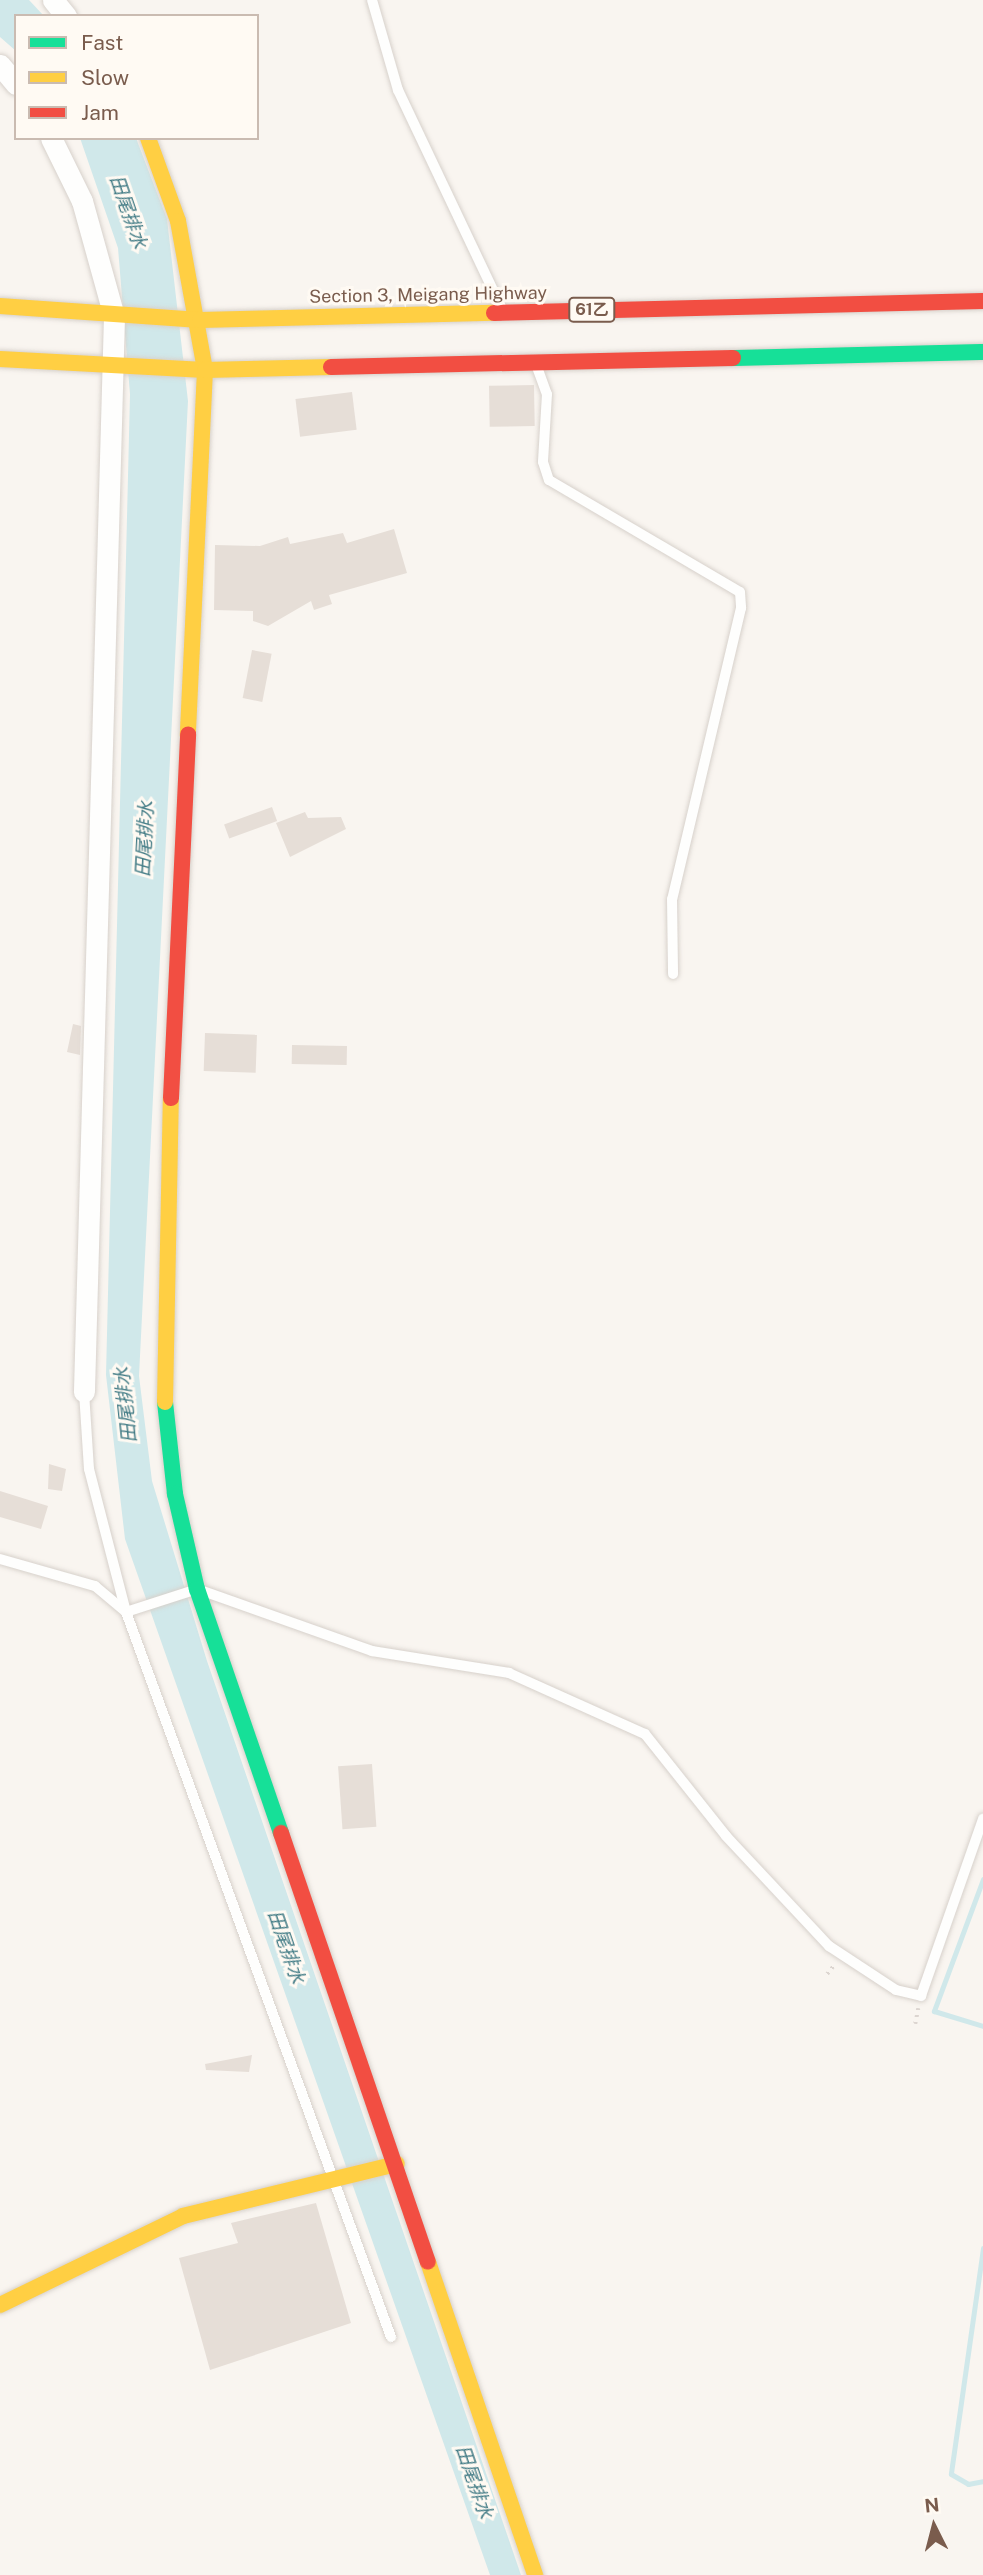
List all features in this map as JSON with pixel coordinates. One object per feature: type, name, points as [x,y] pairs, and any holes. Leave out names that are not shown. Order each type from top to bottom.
[{"type":"street","points":[[53,0],[64,14]]},
{"type":"street","points":[[0,65],[14,82]]},
{"type":"street","points":[[52,140],[82,201],[114,316],[84,1392]]},
{"type":"street","points":[[149,140],[178,221],[200,320],[205,370],[165,1229],[165,1415],[197,1589],[397,2164],[495,2472],[535,2575]]},
{"type":"street","name":"Section 3, Meigang Highway","points":[[0,306],[200,320],[983,301]]},
{"type":"street","points":[[0,359],[205,370],[983,352]]},
{"type":"street","points":[[0,2305],[183,2216],[339,2182],[397,2164]]},
{"type":"lane","points":[[372,0],[398,90],[503,312]]},
{"type":"lane","points":[[535,361],[547,394],[543,462],[550,480],[740,592],[741,608],[673,899],[673,974]]},
{"type":"lane","points":[[84,1392],[89,1469],[126,1612],[179,1770],[339,2182],[391,2337]]},
{"type":"lane","points":[[0,1559],[95,1586],[126,1612]]},
{"type":"lane","points":[[126,1612],[197,1589],[372,1651],[509,1673],[645,1734],[726,1836],[829,1946],[895,1990],[920,1996],[983,1819]]},
{"type":"water","points":[[0,0],[29,0],[42,14],[14,14],[14,49],[0,37]]},
{"type":"water","name":"田尾排水","points":[[81,140],[137,140],[167,219],[188,401],[139,1376],[152,1481],[207,1661],[521,2575],[490,2575],[125,1539],[106,1375],[130,394],[118,248]]},
{"type":"building","points":[[534,385],[535,426],[490,427],[489,386]]},
{"type":"building","points":[[352,392],[357,430],[300,437],[295,399]]},
{"type":"building","points":[[394,529],[407,573],[329,595],[332,604],[314,610],[311,601],[268,626],[253,621],[253,611],[214,610],[215,545],[260,546],[288,537],[290,544],[343,533],[347,543]]},
{"type":"building","points":[[252,650],[272,654],[262,702],[243,698]]},
{"type":"building","points":[[272,807],[277,821],[229,839],[224,824]]},
{"type":"building","points":[[305,812],[308,818],[341,817],[346,829],[290,857],[276,823]]},
{"type":"building","points":[[73,1024],[81,1026],[80,1055],[67,1052]]},
{"type":"building","points":[[205,1033],[257,1035],[256,1073],[204,1071]]},
{"type":"building","points":[[292,1045],[347,1046],[347,1065],[292,1064]]},
{"type":"building","points":[[49,1464],[66,1469],[62,1491],[48,1489]]},
{"type":"building","points":[[0,1491],[48,1506],[41,1529],[0,1517]]},
{"type":"building","points":[[372,1764],[376,1827],[342,1829],[338,1766]]},
{"type":"building","points":[[252,2055],[249,2072],[206,2070],[205,2064]]},
{"type":"building","points":[[316,2203],[351,2323],[210,2370],[179,2258],[238,2243],[231,2223]]},
{"type":"waterway","points":[[983,1879],[934,2011],[983,2026]]},
{"type":"waterway","points":[[983,2248],[951,2474],[968,2484],[983,2481]]},
{"type":"traffic: fast","points":[[733,358],[983,352]]},
{"type":"traffic: fast","points":[[165,1402],[175,1494],[197,1589],[281,1833]]},
{"type":"traffic: slow","points":[[149,140],[178,221],[205,370],[188,734]]},
{"type":"traffic: slow","points":[[0,306],[200,320],[494,313]]},
{"type":"traffic: slow","points":[[0,359],[205,370],[331,367]]},
{"type":"traffic: slow","points":[[165,1402],[171,1098]]},
{"type":"traffic: slow","points":[[0,2305],[183,2216],[397,2164]]},
{"type":"traffic: slow","points":[[428,2262],[535,2575]]},
{"type":"traffic: jam","points":[[494,313],[983,301]]},
{"type":"traffic: jam","points":[[331,367],[733,358]]},
{"type":"traffic: jam","points":[[171,1098],[188,734]]},
{"type":"traffic: jam","points":[[281,1833],[428,2262]]}]
